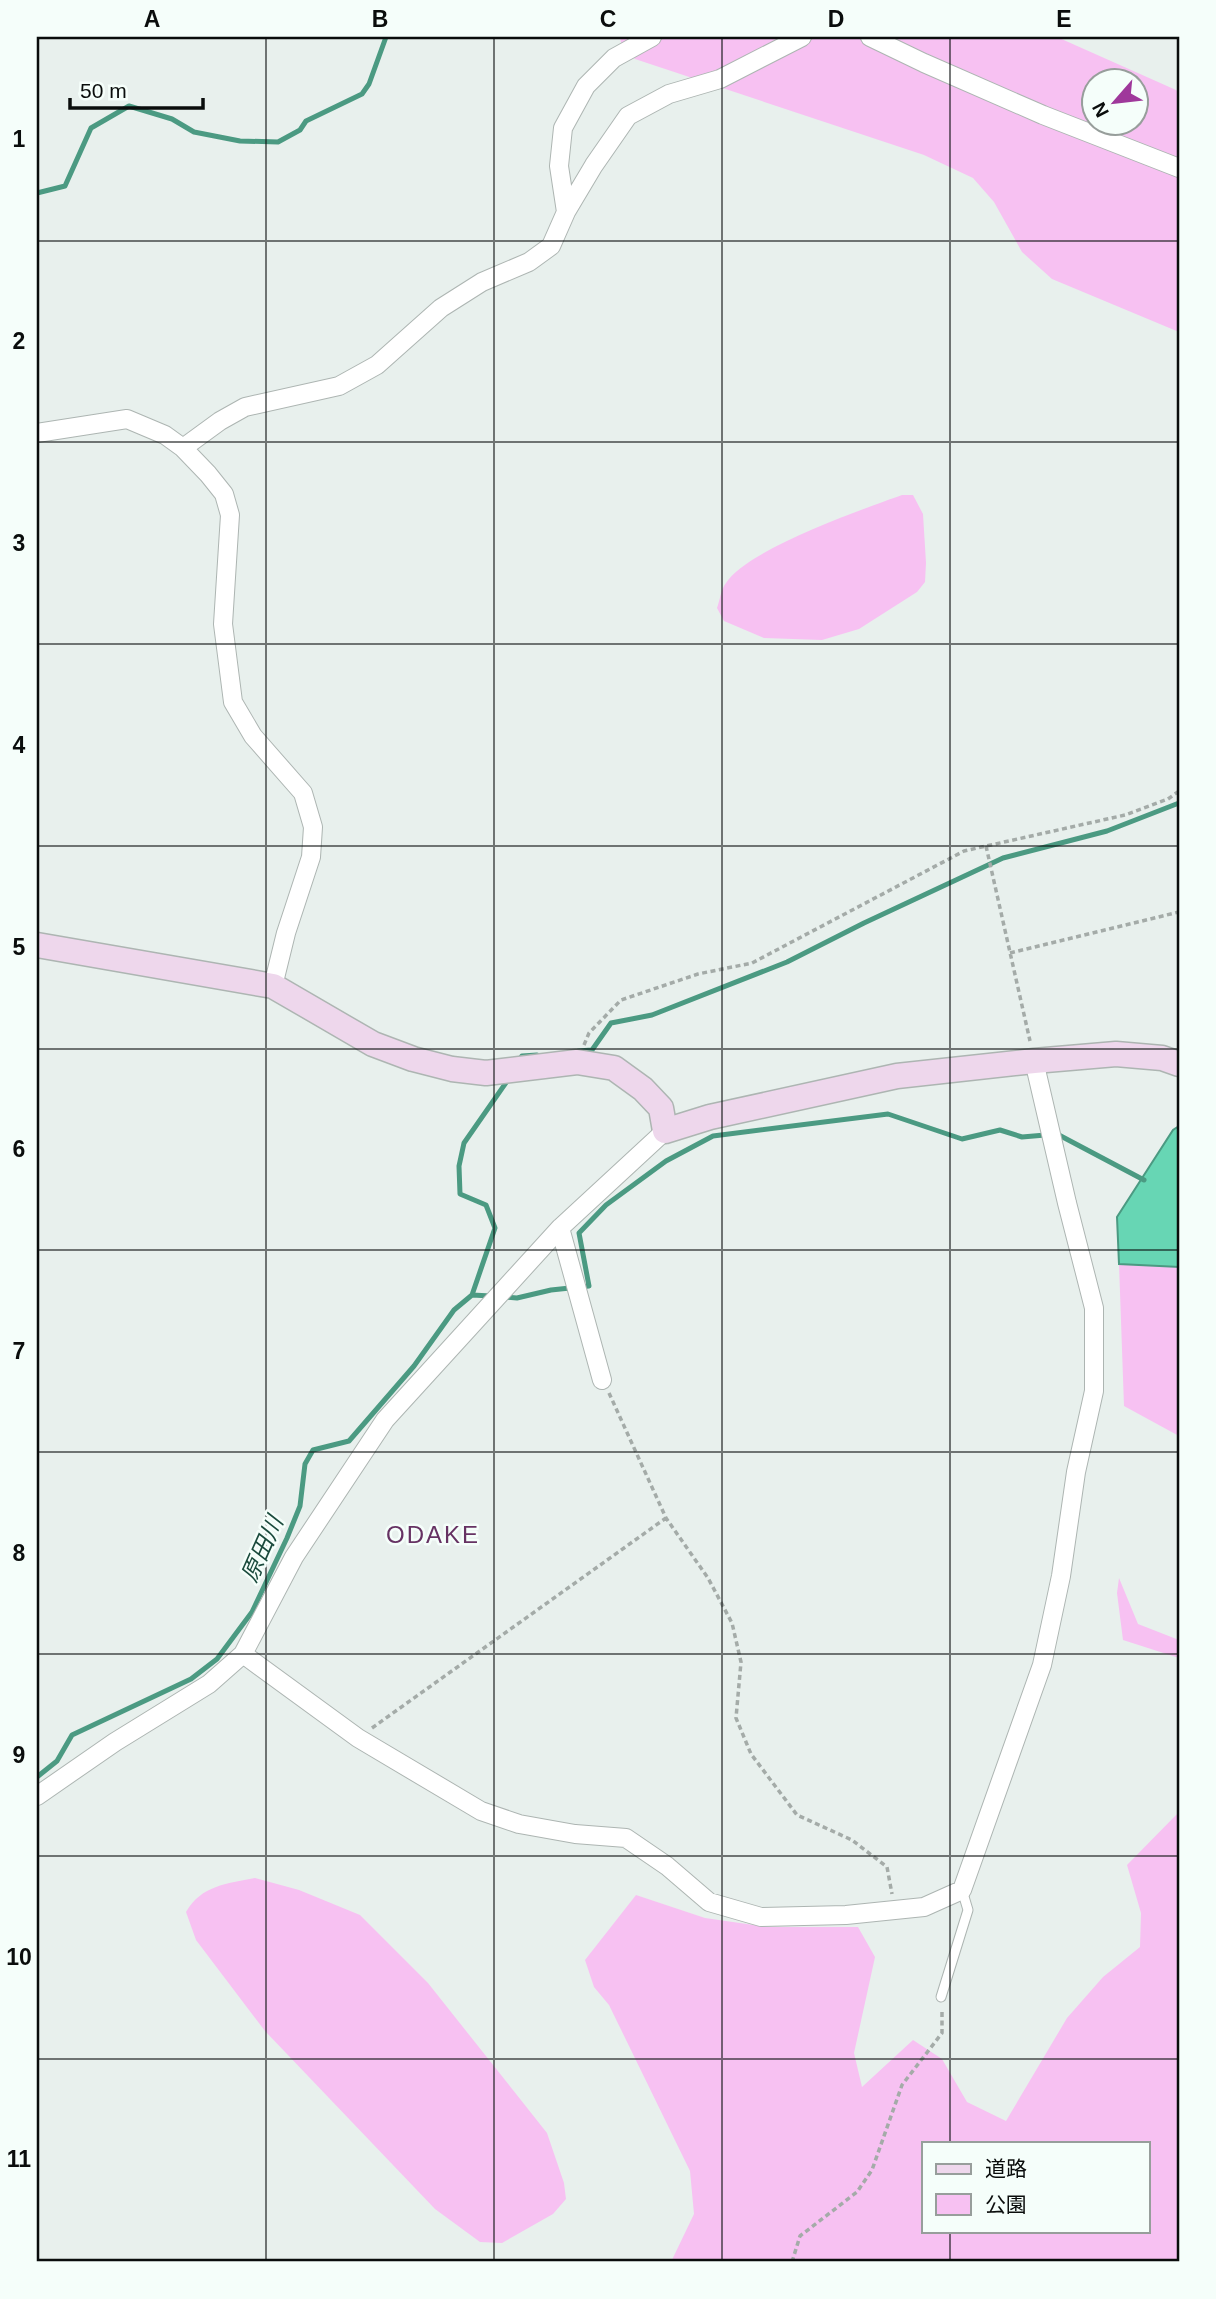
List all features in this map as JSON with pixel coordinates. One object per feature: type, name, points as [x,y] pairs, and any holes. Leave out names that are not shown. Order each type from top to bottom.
[{"type":"street","points":[[566,212],[559,166],[562,128],[586,86],[614,58],[652,37]]},
{"type":"street","points":[[183,449],[220,421],[245,407],[339,386],[377,365],[441,308],[482,282],[529,262],[551,246],[566,212],[628,116],[669,94],[720,79],[802,37]]},
{"type":"street","points":[[870,37],[1043,115],[1179,169]]},
{"type":"street","points":[[37,433],[127,419],[165,435],[183,449],[224,494],[230,515],[223,624],[233,702],[253,736],[303,793],[313,827],[311,857],[286,933],[273,986]]},
{"type":"street","points":[[37,945],[273,986],[373,1044],[413,1059],[452,1069],[486,1073],[577,1062],[614,1068],[643,1089],[661,1108],[665,1131]]},
{"type":"street","points":[[37,1796],[114,1742],[209,1684],[243,1654],[294,1557],[385,1420],[560,1228],[665,1131],[710,1117],[897,1076],[1034,1060],[1116,1054],[1162,1058],[1179,1064]]},
{"type":"street","points":[[243,1654],[358,1738],[481,1811],[519,1824],[575,1834],[626,1838],[667,1866],[709,1902],[761,1917],[846,1915],[924,1907],[962,1890],[1042,1665],[1060,1576],[1076,1472],[1094,1391],[1094,1308],[1066,1203],[1034,1060]]},
{"type":"street","points":[[560,1228],[603,1380]]},
{"type":"lane","points":[[941,1997],[968,1910],[962,1890]]},
{"type":"path","points":[[577,1062],[589,1033],[621,1000],[698,974],[752,962],[964,851],[1125,815],[1168,799],[1179,791]]},
{"type":"path","points":[[986,846],[1034,1060]]},
{"type":"path","points":[[1010,953],[1179,912]]},
{"type":"path","points":[[603,1380],[666,1518],[708,1578],[732,1623],[741,1662],[736,1718],[751,1754],[797,1815],[852,1840],[887,1867],[896,1910]]},
{"type":"path","points":[[358,1738],[666,1518]]},
{"type":"path","points":[[792,2262],[800,2235],[857,2192],[872,2171],[902,2085],[942,2033],[941,1997]]},
{"type":"green space","points":[[620,37],[1057,37],[1122,66],[1080,66],[1080,136],[1150,136],[1150,78],[1176,90],[1179,93],[1179,332],[1052,279],[1022,252],[994,202],[973,178],[924,155],[635,59],[622,48]]},
{"type":"green space","points":[[902,495],[913,495],[923,514],[925,582],[917,592],[859,629],[822,640],[764,638],[724,621],[717,608],[724,585],[756,557],[807,532]]},
{"type":"green space","points":[[1119,1264],[1179,1267],[1179,1436],[1124,1406]]},
{"type":"green space","points":[[1119,1578],[1138,1624],[1179,1640],[1179,1658],[1123,1640],[1117,1593]]},
{"type":"green space","points":[[1179,1812],[1179,2262],[671,2262],[694,2214],[690,2171],[609,2005],[594,1987],[585,1960],[636,1895],[705,1918],[767,1927],[858,1927],[875,1957],[854,2053],[862,2087],[913,2040],[942,2059],[967,2102],[1006,2121],[1067,2018],[1103,1977],[1140,1947],[1141,1913],[1127,1865]]},
{"type":"green space","points":[[255,1878],[299,1890],[360,1915],[428,1983],[547,2133],[564,2183],[566,2199],[553,2214],[502,2243],[480,2242],[435,2209],[265,2031],[196,1940],[186,1912],[199,1896],[207,1891]]},
{"type":"shaded area","points":[[1179,1126],[1179,1267],[1119,1264],[1117,1217],[1173,1130]]},
{"type":"waterway","points":[[37,193],[65,186],[91,128],[129,106],[172,119],[194,132],[240,141],[278,142],[300,130],[306,121],[362,94],[369,84],[386,37]]},
{"type":"waterway","points":[[578,1051],[592,1050],[611,1023],[652,1015],[787,962],[1003,858],[1107,831],[1179,803]]},
{"type":"waterway","points":[[518,1062],[522,1056],[537,1055]]},
{"type":"waterway","name":"原田川","points":[[37,1777],[57,1761],[72,1735],[191,1679],[217,1659],[252,1612],[287,1538],[300,1506],[305,1464],[313,1450],[349,1441],[414,1366],[454,1310],[472,1295],[495,1228],[486,1205],[460,1194],[459,1166],[464,1143],[510,1077]]},
{"type":"waterway","points":[[504,1297],[517,1298],[551,1290],[589,1286],[579,1233],[606,1205],[666,1161],[713,1136],[888,1114],[962,1139],[1000,1130],[1022,1137],[1057,1134],[1144,1180]]},
{"type":"waterway","points":[[472,1295],[491,1296]]},
{"type":"district","name":"ODAKE","points":[[433,1534]]}]
